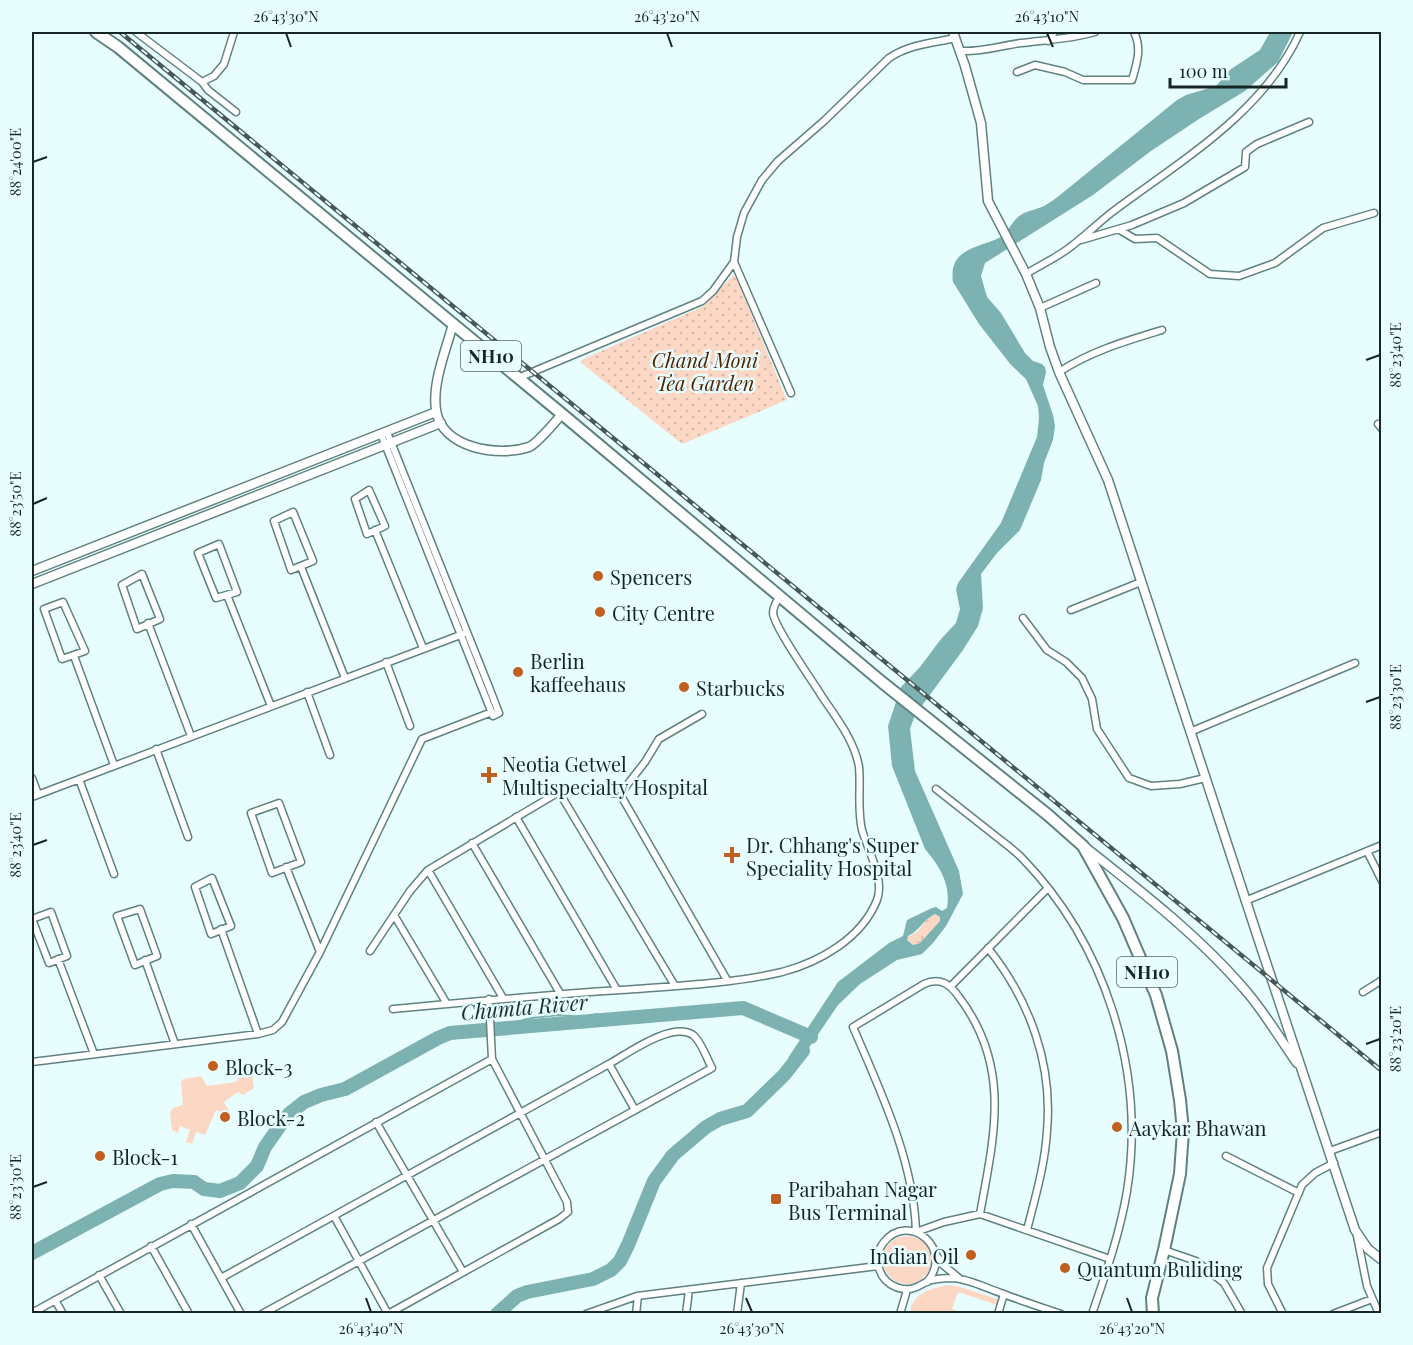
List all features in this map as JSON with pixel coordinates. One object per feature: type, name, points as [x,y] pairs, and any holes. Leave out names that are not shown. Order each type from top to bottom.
[{"type":"highway","name":"NH10","points":[[96,32],[118,47],[883,683],[1048,815],[1083,846],[1107,885],[1156,995],[1172,1051],[1183,1131],[1180,1174],[1164,1250],[1152,1298],[1145,1314]]},
{"type":"highway","points":[[1152,1298],[1153,1314]]},
{"type":"street","points":[[136,32],[202,82],[208,90],[236,112]]},
{"type":"street","points":[[202,82],[214,76],[224,64],[234,32]]},
{"type":"street","points":[[1048,41],[1054,32]]},
{"type":"street","points":[[961,51],[982,51],[1095,32]]},
{"type":"street","points":[[1017,72],[1035,66],[1065,72],[1083,80],[1132,80],[1138,60],[1138,41],[1134,32]]},
{"type":"street","points":[[1026,274],[1069,249],[1111,213],[1181,164],[1259,94],[1289,54],[1300,32]]},
{"type":"street","points":[[518,378],[696,305],[713,291],[734,262],[740,225],[749,202],[762,180],[778,161],[824,121],[889,58],[908,47],[955,35],[981,123],[988,201],[1026,274],[1040,308],[1059,372],[1108,480],[1245,901],[1334,1163],[1355,1230],[1367,1286],[1378,1314]]},
{"type":"street","points":[[1078,241],[1132,225],[1185,203],[1245,167],[1246,152],[1257,144],[1309,122]]},
{"type":"street","points":[[1118,229],[1135,239],[1157,238],[1210,274],[1239,276],[1275,263],[1323,228],[1374,213]]},
{"type":"street","points":[[734,262],[791,393]]},
{"type":"street","points":[[1040,308],[1096,283]]},
{"type":"street","points":[[453,324],[435,399],[436,412],[441,423],[461,442],[485,451],[531,446],[562,414]]},
{"type":"street","points":[[1059,372],[1078,360],[1162,330]]},
{"type":"street","points":[[32,571],[436,412]]},
{"type":"street","points":[[32,584],[441,423]]},
{"type":"street","points":[[32,1062],[258,1034],[270,1032],[280,1025],[320,952],[422,739],[492,712],[493,716],[499,713],[464,633],[384,433]]},
{"type":"street","points":[[369,490],[385,526],[375,530],[367,534],[355,499],[369,490]]},
{"type":"street","points":[[293,512],[313,561],[301,567],[291,570],[273,521],[293,512]]},
{"type":"street","points":[[375,530],[423,648]]},
{"type":"street","points":[[219,544],[237,592],[226,595],[216,598],[198,553],[219,544]]},
{"type":"street","points":[[301,567],[345,678]]},
{"type":"street","points":[[142,574],[160,618],[148,623],[137,628],[122,585],[142,574]]},
{"type":"street","points":[[1071,610],[1141,582]]},
{"type":"street","points":[[226,595],[271,706]]},
{"type":"street","points":[[393,1009],[489,999],[561,996],[675,986],[782,972],[818,958],[840,946],[857,931],[871,914],[878,897],[878,882],[862,828],[857,756],[775,618],[773,608],[780,596]]},
{"type":"street","points":[[63,602],[85,651],[74,656],[62,659],[45,609],[63,602]]},
{"type":"street","points":[[1023,618],[1047,650],[1066,662],[1082,678],[1092,699],[1097,729],[1129,778],[1151,786],[1180,784],[1205,778]]},
{"type":"street","points":[[148,623],[191,736]]},
{"type":"street","points":[[32,778],[35,795],[464,633]]},
{"type":"street","points":[[74,656],[114,765]]},
{"type":"street","points":[[386,662],[410,726]]},
{"type":"street","points":[[1190,732],[1355,663]]},
{"type":"street","points":[[307,692],[330,755]]},
{"type":"street","points":[[620,794],[645,762],[658,739],[702,714]]},
{"type":"street","points":[[156,749],[188,837]]},
{"type":"street","points":[[79,779],[114,874]]},
{"type":"street","points":[[370,951],[410,891],[428,870],[559,792],[577,789],[620,794]]},
{"type":"street","points":[[936,789],[1020,855],[1048,888],[1072,923],[1102,981],[1116,1021],[1126,1063],[1131,1126],[1130,1168],[1124,1210],[1092,1314]]},
{"type":"street","points":[[559,792],[675,986]]},
{"type":"street","points":[[620,794],[727,980]]},
{"type":"street","points":[[279,803],[301,862],[286,867],[272,873],[251,813],[279,803]]},
{"type":"street","points":[[516,817],[617,990]]},
{"type":"street","points":[[472,843],[561,996]]},
{"type":"street","points":[[1245,901],[1382,845]]},
{"type":"street","points":[[1083,846],[1129,881],[1220,962],[1248,993],[1304,1073]]},
{"type":"street","points":[[1367,850],[1382,881]]},
{"type":"street","points":[[286,867],[320,952]]},
{"type":"street","points":[[428,870],[503,998]]},
{"type":"street","points":[[212,878],[231,926],[221,928],[211,933],[195,887],[212,878]]},
{"type":"street","points":[[951,986],[1048,888]]},
{"type":"street","points":[[140,909],[157,956],[145,960],[135,965],[117,916],[140,909]]},
{"type":"street","points":[[51,912],[67,956],[58,959],[49,963],[32,919],[51,912]]},
{"type":"street","points":[[394,915],[447,1004]]},
{"type":"street","points":[[221,928],[258,1034]]},
{"type":"street","points":[[988,948],[1009,976],[1031,1021],[1041,1052],[1047,1084],[1048,1116],[1045,1148],[1027,1230]]},
{"type":"street","points":[[58,959],[94,1054]]},
{"type":"street","points":[[145,960],[175,1044]]},
{"type":"street","points":[[1363,992],[1382,980]]},
{"type":"street","points":[[916,1232],[915,1209],[902,1153],[884,1100],[854,1027],[928,982],[941,982],[951,986],[962,1000],[977,1025],[994,1079],[996,1105],[994,1132],[980,1214]]},
{"type":"street","points":[[333,1216],[388,1313],[566,1214],[567,1202],[492,1059],[489,999]]},
{"type":"street","points":[[221,1278],[651,1039],[668,1034],[684,1033],[694,1036],[712,1068],[262,1314]]},
{"type":"street","points":[[32,1313],[492,1059]]},
{"type":"street","points":[[609,1064],[635,1110]]},
{"type":"street","points":[[376,1122],[463,1272]]},
{"type":"street","points":[[1330,1151],[1382,1132]]},
{"type":"street","points":[[1226,1156],[1299,1194]]},
{"type":"street","points":[[1283,1314],[1268,1284],[1267,1268],[1302,1185],[1315,1173],[1334,1163]]},
{"type":"street","points":[[936,1254],[935,1269],[927,1282],[918,1288],[907,1290],[896,1287],[886,1281],[878,1266],[880,1250],[890,1236],[905,1231],[916,1232],[951,1220],[980,1214],[1110,1259]]},
{"type":"street","points":[[191,1224],[241,1314]]},
{"type":"street","points":[[1355,1230],[1368,1249],[1382,1260]]},
{"type":"street","points":[[916,1232],[931,1243],[943,1265],[959,1279],[1061,1314]]},
{"type":"street","points":[[151,1246],[189,1314]]},
{"type":"street","points":[[1164,1250],[1196,1261],[1224,1283],[1242,1314]]},
{"type":"street","points":[[586,1314],[638,1296],[878,1266]]},
{"type":"street","points":[[99,1275],[121,1314]]},
{"type":"street","points":[[927,1282],[959,1279]]},
{"type":"street","points":[[737,1314],[741,1283]]},
{"type":"street","points":[[686,1314],[689,1290]]},
{"type":"street","points":[[900,1314],[907,1290]]},
{"type":"street","points":[[998,1314],[1004,1294]]},
{"type":"street","points":[[636,1314],[638,1296]]},
{"type":"street","points":[[1333,1314],[1372,1299]]},
{"type":"street","points":[[55,1300],[63,1314]]},
{"type":"green space","name":"Chand Moni Tea Garden","points":[[733,275],[787,400],[682,444],[580,362],[704,306]]},
{"type":"green space","points":[[935,914],[940,917],[940,921],[920,943],[913,945],[906,938],[918,931],[928,918]]},
{"type":"green space","points":[[249,1069],[252,1072],[254,1088],[243,1095],[238,1092],[224,1102],[229,1111],[225,1114],[216,1110],[205,1135],[196,1132],[192,1144],[186,1142],[190,1130],[180,1126],[178,1133],[172,1130],[170,1112],[173,1108],[183,1105],[181,1083],[183,1079],[201,1076],[207,1086],[236,1082],[238,1071]]},
{"type":"green space","points":[[902,1236],[912,1236],[924,1243],[931,1255],[931,1265],[924,1277],[912,1284],[902,1284],[887,1273],[883,1265],[883,1255],[894,1240]]},
{"type":"green space","points":[[948,1285],[998,1299],[997,1305],[958,1292],[952,1309],[956,1310],[955,1313],[910,1313],[911,1306],[918,1296],[929,1290]]},
{"type":"water","points":[[1270,32],[1293,32],[1278,62],[1245,91],[1151,151],[1093,195],[985,263],[981,276],[987,297],[1001,313],[1025,353],[1033,361],[1045,367],[1043,385],[1055,426],[1041,480],[1020,530],[997,553],[981,574],[983,608],[978,626],[915,715],[910,729],[915,771],[959,871],[963,894],[946,926],[922,954],[897,960],[860,984],[838,1005],[796,1067],[788,1058],[838,982],[889,943],[903,936],[907,920],[932,908],[936,907],[942,911],[947,908],[947,891],[943,876],[925,849],[892,766],[888,726],[901,687],[956,623],[960,609],[956,590],[958,583],[1001,523],[1037,437],[1039,418],[1038,406],[1026,379],[1011,365],[979,324],[953,282],[955,263],[966,251],[1002,236],[1021,215],[1044,206],[1056,198],[1177,100],[1216,86],[1231,69],[1260,50]],"holes":[[[935,914],[940,917],[940,921],[920,943],[913,945],[907,940],[908,936],[931,916]]]},
{"type":"waterway","name":"Chumta River","points":[[32,1253],[160,1184],[173,1181],[194,1182],[204,1189],[220,1191],[240,1183],[257,1166],[265,1147],[289,1114],[304,1102],[345,1089],[450,1033],[743,1008],[811,1037]]},
{"type":"waterway","points":[[512,1027],[523,1020],[559,1015],[580,1017],[597,1014],[608,1021]]},
{"type":"waterway","points":[[497,1314],[517,1296],[527,1292],[593,1279],[611,1270],[620,1261],[628,1245],[654,1181],[673,1155],[706,1127],[720,1119],[747,1111],[784,1075],[803,1051]]},
{"type":"railway","points":[[120,32],[1382,1071]]},
{"type":"place","name":"Spencers","points":[[598,576]]},
{"type":"place","name":"City Centre","points":[[600,612]]},
{"type":"place","name":"Berlin kaffeehaus","points":[[518,672]]},
{"type":"place","name":"Starbucks","points":[[684,687]]},
{"type":"place","name":"Neotia Getwel Multispecialty Hospital","points":[[489,775]]},
{"type":"place","name":"Dr. Chhang's Super Speciality Hospital","points":[[732,855]]},
{"type":"place","name":"Block-3","points":[[213,1066]]},
{"type":"place","name":"Block-2","points":[[225,1117]]},
{"type":"place","name":"Aaykar Bhawan","points":[[1117,1127]]},
{"type":"place","name":"Block-1","points":[[100,1156]]},
{"type":"place","name":"Paribahan Nagar Bus Terminal","points":[[776,1199]]},
{"type":"place","name":"Indian Oil","points":[[971,1255]]},
{"type":"place","name":"Quantum Buliding","points":[[1065,1268]]}]
